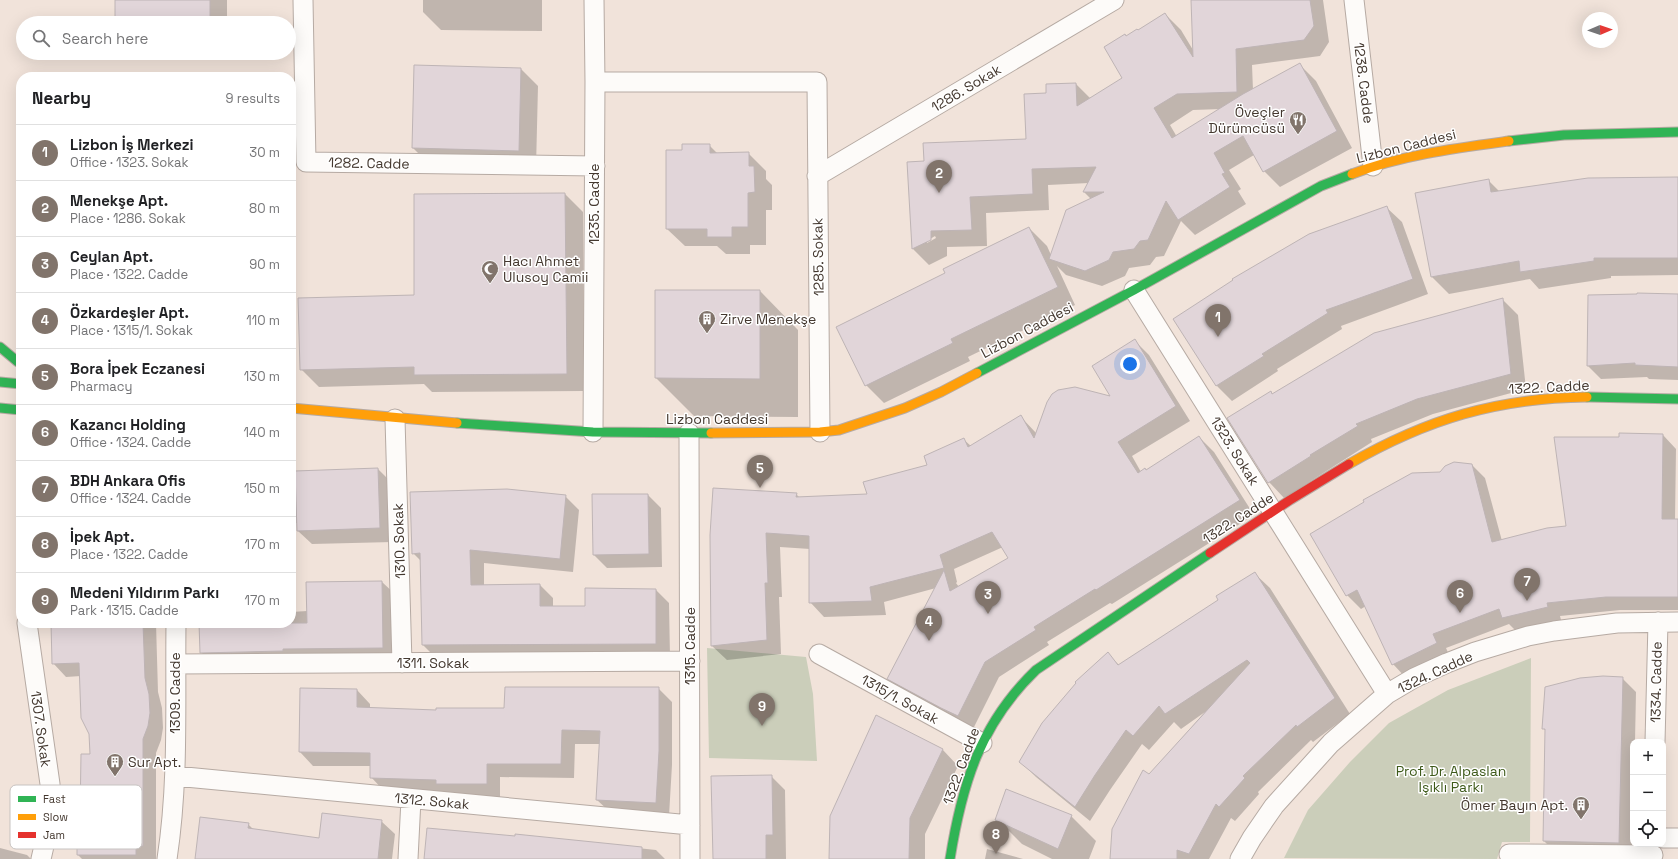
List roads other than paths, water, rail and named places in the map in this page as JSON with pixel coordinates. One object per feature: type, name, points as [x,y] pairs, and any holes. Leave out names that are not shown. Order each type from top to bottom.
[{"type":"main road","name":"Lizbon Caddesi","points":[[296,408],[363,414],[395,419],[593,432],[820,432],[839,430],[905,408],[941,392],[1134,290],[1320,186],[1373,166],[1462,146],[1564,135],[1678,132]]},
{"type":"main road","points":[[0,347],[16,360]]},
{"type":"main road","points":[[0,382],[16,384]]},
{"type":"main road","name":"1322. Cadde","points":[[950,859],[958,814],[982,743],[1004,704],[1026,678],[1272,511],[1359,458],[1386,444],[1447,419],[1481,409],[1535,399],[1678,399]]},
{"type":"main road","name":"Lizbon Caddesi","points":[[306,400],[363,414]]},
{"type":"main road","points":[[0,408],[16,410]]},
{"type":"main road","name":"Lizbon Caddesi","points":[[313,420],[363,414]]},
{"type":"street","name":"1282. Cadde","points":[[302,0],[306,162],[595,166]]},
{"type":"street","name":"1235. Cadde","points":[[593,432],[595,166],[594,0]]},
{"type":"street","name":"1286. Sokak","points":[[817,176],[1114,0]]},
{"type":"street","name":"1238. Cadde","points":[[1354,0],[1373,166]]},
{"type":"street","name":"1285. Sokak","points":[[595,82],[817,82],[820,432]]},
{"type":"street","name":"1323. Sokak","points":[[1134,290],[1387,694]]},
{"type":"street","name":"1310. Sokak","points":[[395,419],[402,663]]},
{"type":"street","name":"1315. Cadde","points":[[689,433],[690,859]]},
{"type":"street","name":"1334. Cadde","points":[[1656,739],[1658,622]]},
{"type":"street","name":"1324. Cadde","points":[[1240,859],[1252,838],[1270,813],[1331,743],[1387,694],[1414,678],[1447,663],[1528,636],[1590,625],[1678,622]]},
{"type":"street","name":"1307. Sokak","points":[[28,628],[41,733],[50,785]]},
{"type":"street","name":"1309. Cadde","points":[[167,859],[173,810],[175,776],[176,628]]},
{"type":"street","name":"1315/1. Sokak","points":[[819,654],[982,743]]},
{"type":"street","name":"1311. Sokak","points":[[176,664],[690,661]]},
{"type":"street","name":"1312. Sokak","points":[[175,776],[690,825]]},
{"type":"street","points":[[408,859],[411,799]]},
{"type":"street","points":[[1666,838],[1678,838]]},
{"type":"street","name":"1307. Sokak","points":[[41,859],[43,849]]},
{"type":"street","points":[[1509,854],[1654,853]]},
{"type":"place","name":"Öveçler Dürümcüsü","points":[[1298,135]]},
{"type":"place","name":"Menekşe Apt.","points":[[939,193]]},
{"type":"place","name":"Hacı Ahmet Ulusoy Camii","points":[[490,284]]},
{"type":"place","name":"Zirve Menekşe","points":[[707,334]]},
{"type":"place","name":"Lizbon İş Merkezi","points":[[1218,337]]},
{"type":"place","name":"Bora İpek Eczanesi","points":[[760,488]]},
{"type":"place","name":"BDH Ankara Ofis","points":[[1527,601]]},
{"type":"place","name":"Kazancı Holding","points":[[1460,613]]},
{"type":"place","name":"Ceylan Apt.","points":[[988,614]]},
{"type":"place","name":"Özkardeşler Apt.","points":[[929,641]]},
{"type":"place","name":"Medeni Yıldırım Parkı","points":[[762,726]]},
{"type":"place","name":"Sur Apt.","points":[[115,777]]},
{"type":"place","name":"Ömer Bayın Apt.","points":[[1581,820]]},
{"type":"place","name":"İpek Apt.","points":[[996,854]]},
{"type":"park label","name":"Prof. Dr. Alpaslan Işıklı Parkı","points":[[1451,780]]}]
